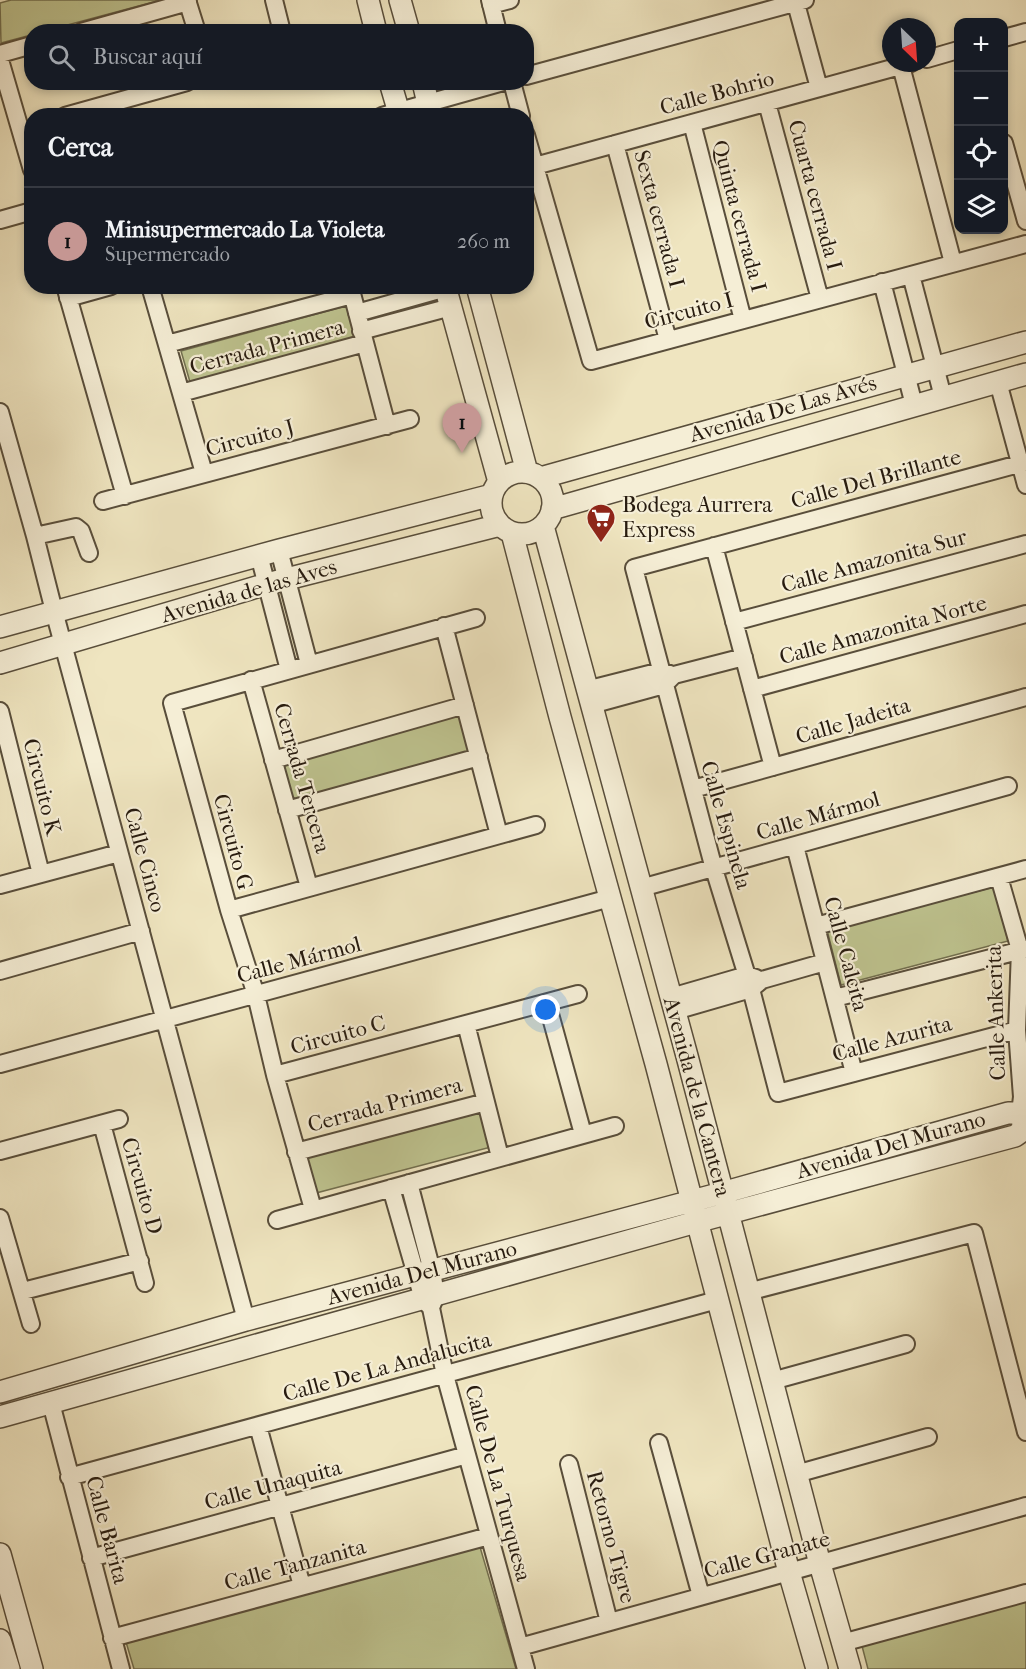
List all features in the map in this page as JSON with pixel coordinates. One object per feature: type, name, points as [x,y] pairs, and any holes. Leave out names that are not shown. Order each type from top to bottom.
[{"type":"street","points":[[274,0],[280,24]]},
{"type":"street","points":[[368,0],[374,24]]},
{"type":"street","points":[[400,0],[407,24]]},
{"type":"street","points":[[496,24],[490,3],[510,0]]},
{"type":"street","points":[[109,24],[188,1],[194,24]]},
{"type":"street","points":[[534,74],[798,1],[819,88]]},
{"type":"street","points":[[1008,37],[1026,32]]},
{"type":"street","points":[[0,54],[24,47]]},
{"type":"street","points":[[936,56],[954,51]]},
{"type":"street","points":[[0,60],[24,121]]},
{"type":"street","name":"Calle Bohrio","points":[[535,166],[882,71]]},
{"type":"street","points":[[908,72],[953,263]]},
{"type":"street","points":[[94,108],[158,90]]},
{"type":"street","points":[[391,90],[392,108]]},
{"type":"street","points":[[408,108],[427,100],[469,90]]},
{"type":"street","points":[[514,90],[519,108]]},
{"type":"street","name":"Cuarta cerrada I","points":[[767,103],[820,299]]},
{"type":"street","name":"Quinta cerrada I","points":[[692,123],[743,320]]},
{"type":"street","name":"Sexta cerrada I","points":[[615,144],[668,340]]},
{"type":"street","points":[[1008,157],[1026,221]]},
{"type":"street","name":"Circuito I","points":[[534,163],[591,361],[1026,244]]},
{"type":"street","points":[[0,220],[24,213]]},
{"type":"street","points":[[911,275],[943,397]]},
{"type":"street","points":[[882,282],[914,405]]},
{"type":"street","points":[[67,294],[125,496]]},
{"type":"street","points":[[152,294],[204,473]]},
{"type":"street","points":[[167,344],[341,294]]},
{"type":"street","points":[[352,294],[387,426]]},
{"type":"street","points":[[447,294],[495,488],[490,506],[494,516],[506,529],[524,534],[534,531],[548,517],[551,492],[533,475],[479,294]]},
{"type":"street","points":[[357,313],[447,294]]},
{"type":"street","points":[[363,337],[447,294]]},
{"type":"street","name":"Cerrada Primera","points":[[181,393],[363,337]]},
{"type":"street","name":"Avenida De Las Avés","points":[[533,475],[1026,342]]},
{"type":"street","name":"Avenida De Las Avés","points":[[548,517],[914,405],[1026,374]]},
{"type":"street","points":[[998,382],[1023,463],[1026,485]]},
{"type":"street","name":"Calle Cinco","points":[[0,412],[246,1320]]},
{"type":"street","name":"Circuito J","points":[[103,501],[410,419]]},
{"type":"street","name":"Calle Del Brillante","points":[[634,568],[1023,463]]},
{"type":"street","points":[[495,488],[507,476],[516,473],[533,475]]},
{"type":"street","name":"Avenida de las Aves","points":[[0,627],[495,488]]},
{"type":"street","name":"Avenida de la Cantera","points":[[548,517],[588,698],[673,1004],[796,1474],[850,1669]]},
{"type":"street","points":[[35,536],[76,527],[81,531],[90,554]]},
{"type":"street","name":"Avenida de las Aves","points":[[0,663],[277,581],[506,529]]},
{"type":"street","name":"Avenida de la Cantera","points":[[506,529],[610,898],[789,1572],[817,1669]]},
{"type":"street","name":"Calle Amazonita Sur","points":[[734,622],[1026,544]]},
{"type":"street","points":[[714,546],[773,767]]},
{"type":"street","points":[[279,550],[277,581],[289,670]]},
{"type":"street","points":[[259,555],[277,581],[309,664]]},
{"type":"street","name":"Calle Espinela","points":[[634,568],[666,677],[714,868],[753,981],[778,1093]]},
{"type":"street","name":"Calle Amazonita Norte","points":[[752,689],[1026,614]]},
{"type":"street","name":"Circuito G","points":[[476,618],[172,702],[229,910],[536,825]]},
{"type":"street","points":[[444,626],[499,835]]},
{"type":"street","points":[[588,698],[744,657]]},
{"type":"street","name":"Cerrada Tercera","points":[[251,680],[309,887]]},
{"type":"street","name":"Calle Jadeita","points":[[693,789],[1026,697]]},
{"type":"street","points":[[273,760],[465,705]]},
{"type":"street","name":"Circuito K","points":[[0,711],[41,874]]},
{"type":"street","points":[[287,810],[479,757]]},
{"type":"street","name":"Calle Mármol","points":[[641,888],[1008,786]]},
{"type":"street","name":"Calle Calcita","points":[[795,846],[854,1073]]},
{"type":"street","points":[[0,885],[119,853]]},
{"type":"street","points":[[816,926],[1026,869]]},
{"type":"street","name":"Calle Ankerita","points":[[999,877],[1023,950],[1017,1030],[1022,1097],[1020,1113]]},
{"type":"street","name":"Calle Mármol","points":[[0,1064],[610,898]]},
{"type":"street","points":[[229,910],[256,995],[275,1075]]},
{"type":"street","points":[[0,971],[141,931]]},
{"type":"street","points":[[835,998],[1023,950]]},
{"type":"street","points":[[673,1004],[825,962]]},
{"type":"street","name":"Circuito C","points":[[313,1209],[275,1075],[578,994]]},
{"type":"street","points":[[547,1003],[582,1134]]},
{"type":"street","points":[[466,1024],[500,1157]]},
{"type":"street","name":"Calle Azurita","points":[[778,1093],[1017,1030]]},
{"type":"street","name":"Cerrada Primera","points":[[296,1152],[486,1102]]},
{"type":"street","name":"Avenida Del Murano","points":[[0,1392],[246,1320],[722,1193],[1008,1113],[1020,1113],[1023,1123],[1022,1131],[1015,1136],[696,1222],[430,1301],[0,1417]]},
{"type":"street","name":"Circuito D","points":[[0,1151],[119,1119]]},
{"type":"street","name":"Circuito D","points":[[102,1124],[145,1283]]},
{"type":"street","points":[[277,1220],[615,1126]]},
{"type":"street","name":"Calle De La Turquesa","points":[[409,1183],[423,1273],[445,1375],[526,1669]]},
{"type":"street","name":"Calle De La Turquesa","points":[[391,1188],[423,1273]]},
{"type":"street","points":[[2,1228],[32,1324]]},
{"type":"street","points":[[748,1292],[974,1233],[1026,1432]]},
{"type":"street","name":"Circuito D","points":[[22,1292],[140,1260]]},
{"type":"street","name":"Calle De La Andalucita","points":[[69,1477],[717,1300]]},
{"type":"street","points":[[772,1381],[906,1344]]},
{"type":"street","name":"Calle Barita","points":[[51,1402],[121,1669]]},
{"type":"street","points":[[258,1426],[302,1587]]},
{"type":"street","points":[[796,1474],[928,1437]]},
{"type":"street","points":[[659,1443],[701,1596]]},
{"type":"street","name":"Calle Unaquita","points":[[91,1558],[467,1455]]},
{"type":"street","name":"Retorno Tigre","points":[[569,1464],[605,1598],[609,1622]]},
{"type":"street","name":"Calle Granate","points":[[520,1647],[1026,1506]]},
{"type":"street","name":"Calle Tanzanita","points":[[112,1638],[489,1536]]},
{"type":"street","points":[[0,1554],[32,1669]]},
{"type":"street","points":[[842,1643],[1026,1593]]},
{"type":"street","points":[[0,1640],[9,1669]]},
{"type":"green space","points":[[11,0],[161,0],[71,24],[24,24],[24,37],[1,43],[0,3]]},
{"type":"green space","points":[[353,304],[362,335],[190,382],[181,351]]},
{"type":"green space","points":[[459,715],[469,752],[293,800],[283,763]]},
{"type":"green space","points":[[994,887],[1008,941],[841,985],[827,930]]},
{"type":"green space","points":[[482,1111],[491,1147],[316,1193],[307,1157]]},
{"type":"green space","points":[[480,1547],[516,1669],[134,1669],[126,1642]]},
{"type":"green space","points":[[1026,1600],[1026,1669],[868,1669],[862,1646]]},
{"type":"place","name":"Minisupermercado La Violeta","points":[[462,453]]},
{"type":"place","name":"Bodega Aurrera Express","points":[[601,544]]}]
